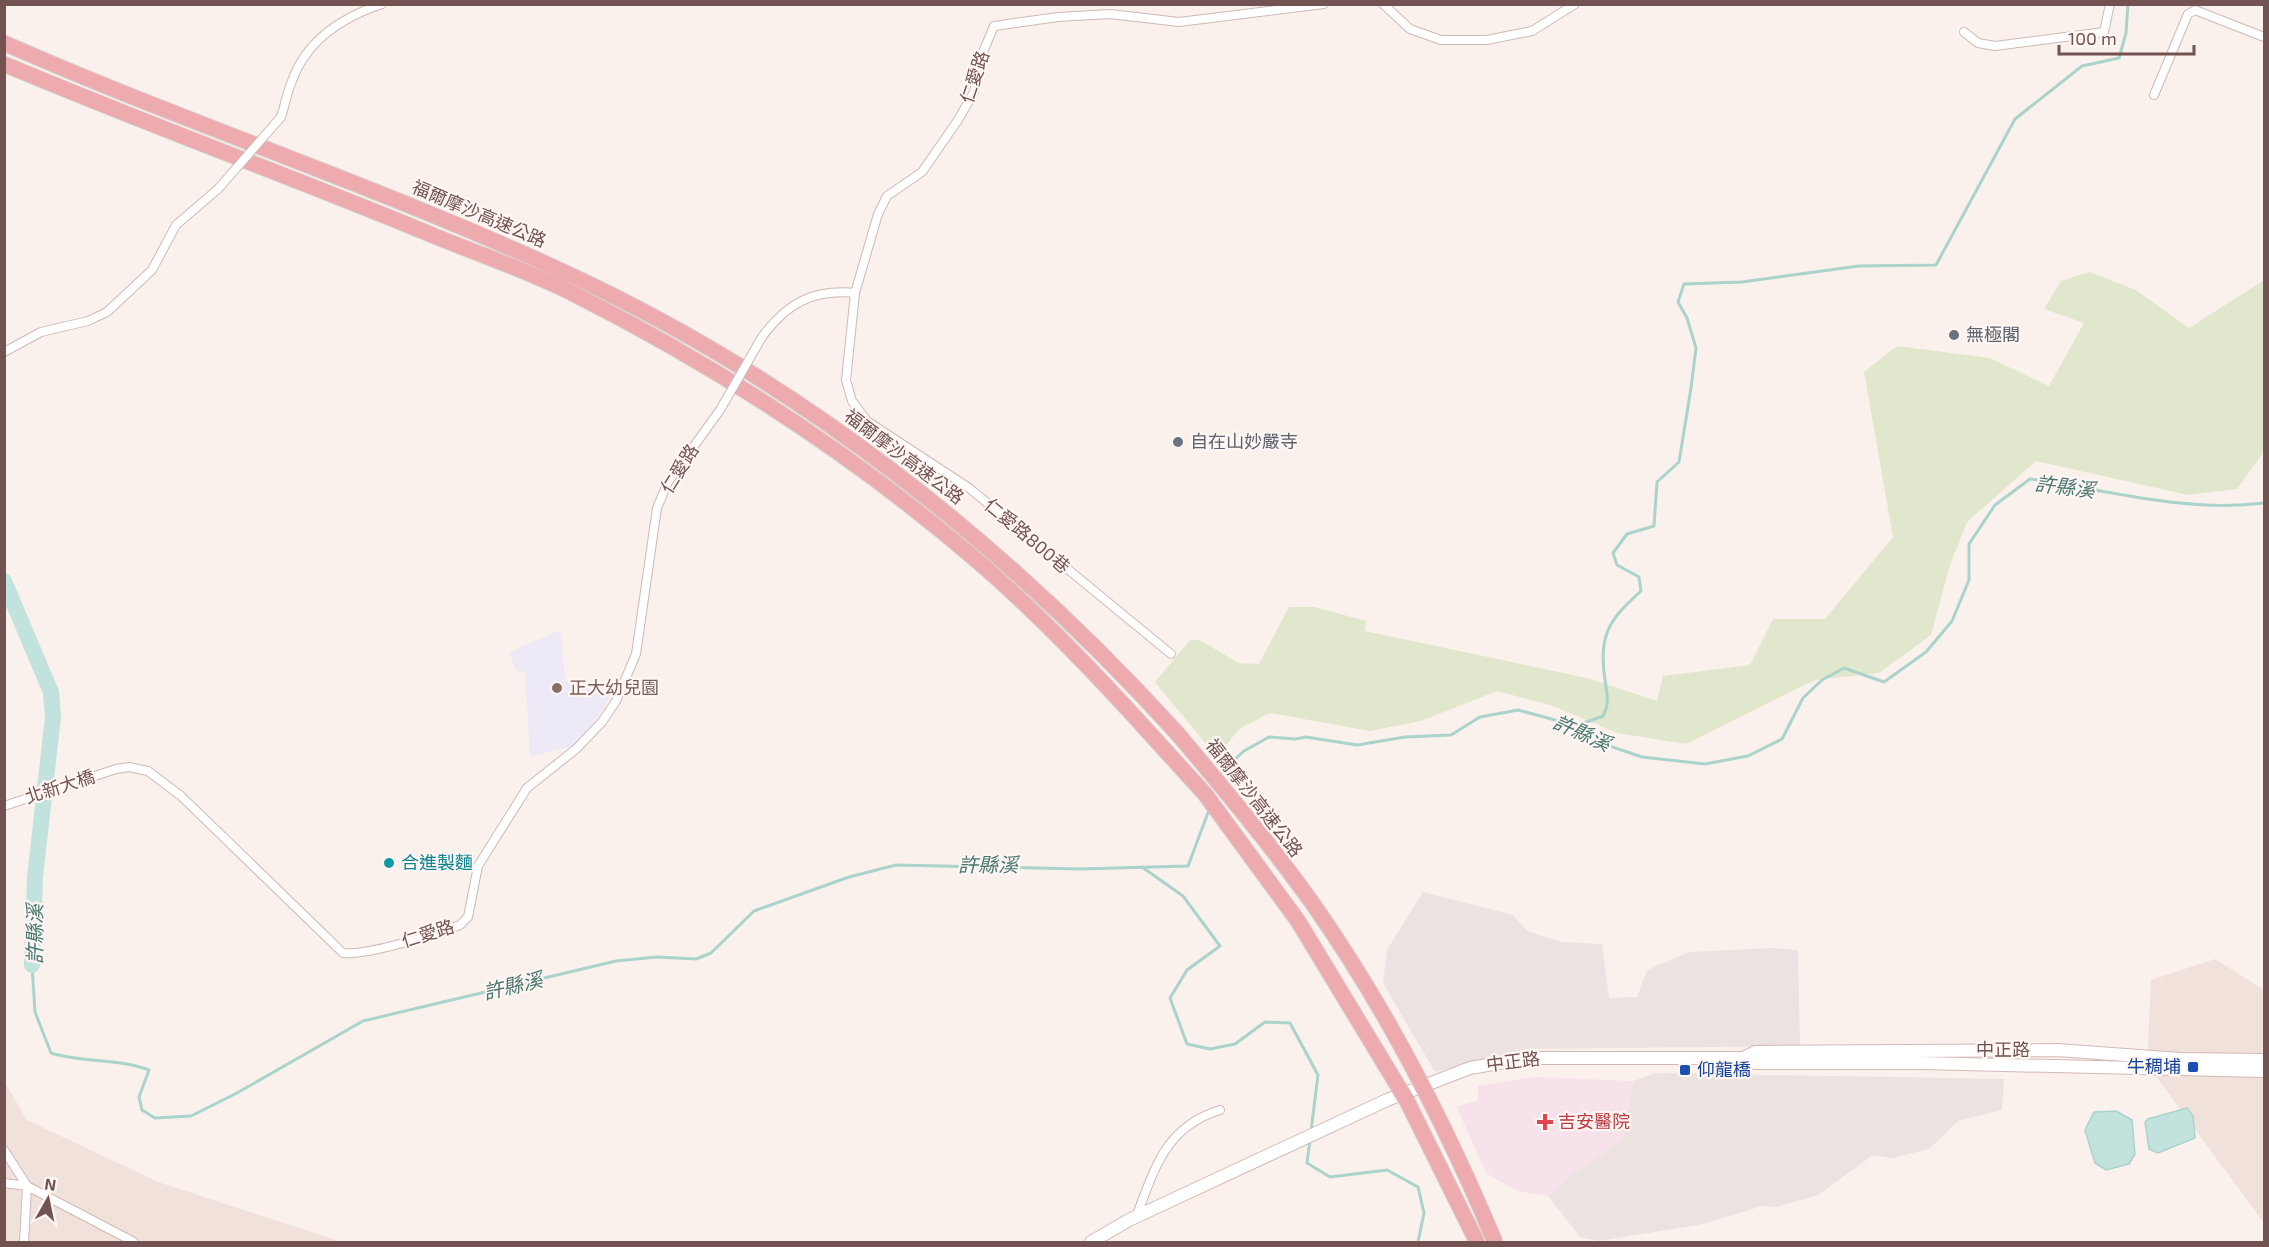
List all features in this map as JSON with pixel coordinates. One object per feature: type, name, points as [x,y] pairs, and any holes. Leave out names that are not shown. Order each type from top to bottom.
[{"type":"highway","name":"福爾摩沙高速公路","points":[[4,43],[100,85],[451,221],[571,275],[717,351],[822,419],[949,514],[1067,619],[1177,733],[1313,904],[1396,1037],[1472,1186],[1495,1242]]},
{"type":"highway","name":"福爾摩沙高速公路","points":[[4,64],[150,125],[311,184],[567,291],[717,372],[843,455],[981,564],[1091,669],[1204,794],[1298,921],[1407,1101],[1477,1242]]},
{"type":"main road","name":"中正路","points":[[1743,1058],[1755,1052],[2057,1050],[2181,1059],[2265,1060]]},
{"type":"main road","name":"中正路","points":[[1136,1217],[1364,1110],[1470,1068],[1511,1059],[1743,1058],[1755,1063],[1921,1063],[2265,1071]]},
{"type":"main road","points":[[1091,1242],[1136,1217]]},
{"type":"street","points":[[4,352],[41,332],[88,321],[107,312],[152,270],[176,225],[218,189],[280,117],[292,79],[307,53],[322,35],[333,25],[382,4]]},
{"type":"street","name":"仁愛路","points":[[116,769],[129,767],[148,771],[181,796],[343,953],[353,954],[378,949],[460,925],[468,917],[478,866],[527,788],[576,749],[602,722],[616,700],[636,654],[657,508],[669,482],[720,410],[762,337],[777,316],[798,302],[837,291],[855,293],[878,214],[887,196],[922,172],[958,120],[974,92],[983,52],[994,26],[1058,17],[1110,14],[1179,22],[1324,4]]},
{"type":"street","points":[[1383,4],[1410,29],[1441,40],[1487,40],[1532,31],[1575,4]]},
{"type":"street","points":[[1964,32],[1978,43],[1995,46],[2104,32],[2110,4]]},
{"type":"street","points":[[2154,95],[2188,14],[2195,9],[2265,37]]},
{"type":"street","name":"仁愛路800巷","points":[[855,293],[846,380],[852,401],[867,421],[969,488],[1171,654]]},
{"type":"street","name":"北新大橋","points":[[4,806],[116,769]]},
{"type":"street","points":[[1136,1217],[1161,1154],[1171,1141],[1199,1116],[1220,1110]]},
{"type":"street","points":[[4,1150],[27,1186],[24,1242]]},
{"type":"street","points":[[4,1183],[27,1186],[134,1242]]},
{"type":"shaded area","name":"正大幼兒園","points":[[561,630],[565,680],[610,696],[599,716],[576,745],[530,757],[525,673],[516,670],[509,652]]},
{"type":"shaded area","points":[[1423,892],[1513,915],[1527,931],[1561,942],[1602,944],[1609,998],[1637,997],[1647,970],[1689,952],[1773,948],[1798,950],[1800,1046],[1527,1049],[1435,1072],[1383,983],[1387,950]]},
{"type":"shaded area","points":[[2215,959],[2264,990],[2264,1223],[2147,1064],[2151,980]]},
{"type":"shaded area","points":[[1656,1073],[2004,1079],[2002,1110],[1958,1121],[1929,1149],[1893,1158],[1873,1155],[1818,1195],[1776,1207],[1762,1206],[1703,1224],[1599,1241],[1580,1237],[1548,1196],[1571,1175],[1623,1139],[1633,1081]]},
{"type":"shaded area","name":"吉安醫院","points":[[1533,1077],[1633,1081],[1623,1139],[1571,1175],[1548,1196],[1517,1191],[1486,1173],[1456,1106],[1478,1101],[1478,1086]]},
{"type":"shaded area","points":[[4,1081],[27,1120],[158,1182],[342,1242],[5,1242]]},
{"type":"green space","points":[[2089,272],[2136,290],[2189,328],[2264,280],[2264,452],[2237,489],[2188,495],[2036,461],[1967,522],[1950,565],[1931,635],[1879,673],[1815,680],[1686,744],[1617,733],[1553,706],[1497,691],[1421,721],[1370,731],[1270,713],[1239,729],[1217,757],[1155,682],[1191,639],[1202,641],[1238,663],[1259,664],[1289,607],[1315,607],[1366,621],[1365,631],[1587,678],[1657,701],[1663,676],[1750,665],[1773,619],[1825,619],[1893,537],[1864,372],[1897,346],[1990,358],[2049,386],[2084,323],[2044,309],[2061,281]]},
{"type":"water","points":[[2187,1108],[2193,1116],[2195,1138],[2158,1153],[2149,1149],[2145,1122],[2148,1119]]},
{"type":"water","points":[[2116,1111],[2132,1120],[2135,1154],[2129,1164],[2106,1170],[2095,1163],[2085,1130],[2094,1112]]},
{"type":"waterway","points":[[1570,728],[1603,716],[1607,707],[1603,651],[1608,630],[1621,611],[1641,591],[1639,577],[1617,565],[1613,553],[1627,534],[1654,526],[1657,482],[1679,462],[1696,348],[1687,318],[1678,302],[1684,284],[1742,282],[1859,266],[1936,265],[2015,119],[2082,66],[2119,58],[2126,33],[2128,4]]},
{"type":"waterway","name":"許縣溪","points":[[1220,778],[1222,771],[1244,751],[1269,737],[1295,739],[1306,737],[1357,745],[1405,737],[1451,735],[1480,717],[1518,710],[1559,721],[1592,740],[1642,757],[1705,764],[1748,756],[1782,739],[1803,698],[1822,680],[1844,668],[1884,682],[1926,652],[1952,621],[1969,580],[1969,544],[1995,505],[2030,479],[2176,503],[2205,505],[2264,503]]},
{"type":"waterway","name":"許縣溪","points":[[4,581],[51,692],[53,717],[35,877],[32,965]]},
{"type":"waterway","name":"許縣溪","points":[[32,965],[35,1012],[51,1053],[137,1066],[149,1070],[139,1097],[142,1110],[155,1118],[191,1116],[237,1093],[363,1021],[616,961],[657,957],[696,959],[711,953],[754,911],[849,877],[896,865],[1081,869],[1188,866],[1209,810]]},
{"type":"waterway","points":[[1142,867],[1183,896],[1220,946],[1187,970],[1170,998],[1187,1044],[1210,1049],[1235,1044],[1265,1022],[1290,1023],[1318,1075],[1311,1131]]},
{"type":"waterway","points":[[1310,1140],[1307,1163],[1330,1177],[1387,1170],[1418,1187],[1424,1213],[1418,1242]]},
{"type":"place","name":"無極閣","points":[[1954,335]]},
{"type":"place","name":"自在山妙嚴寺","points":[[1178,442]]},
{"type":"place","name":"正大幼兒園","points":[[557,688]]},
{"type":"place","name":"合進製麵","points":[[389,863]]},
{"type":"place","name":"牛稠埔","points":[[2193,1067]]},
{"type":"place","name":"仰龍橋","points":[[1685,1070]]},
{"type":"place","name":"吉安醫院","points":[[1545,1122]]}]
